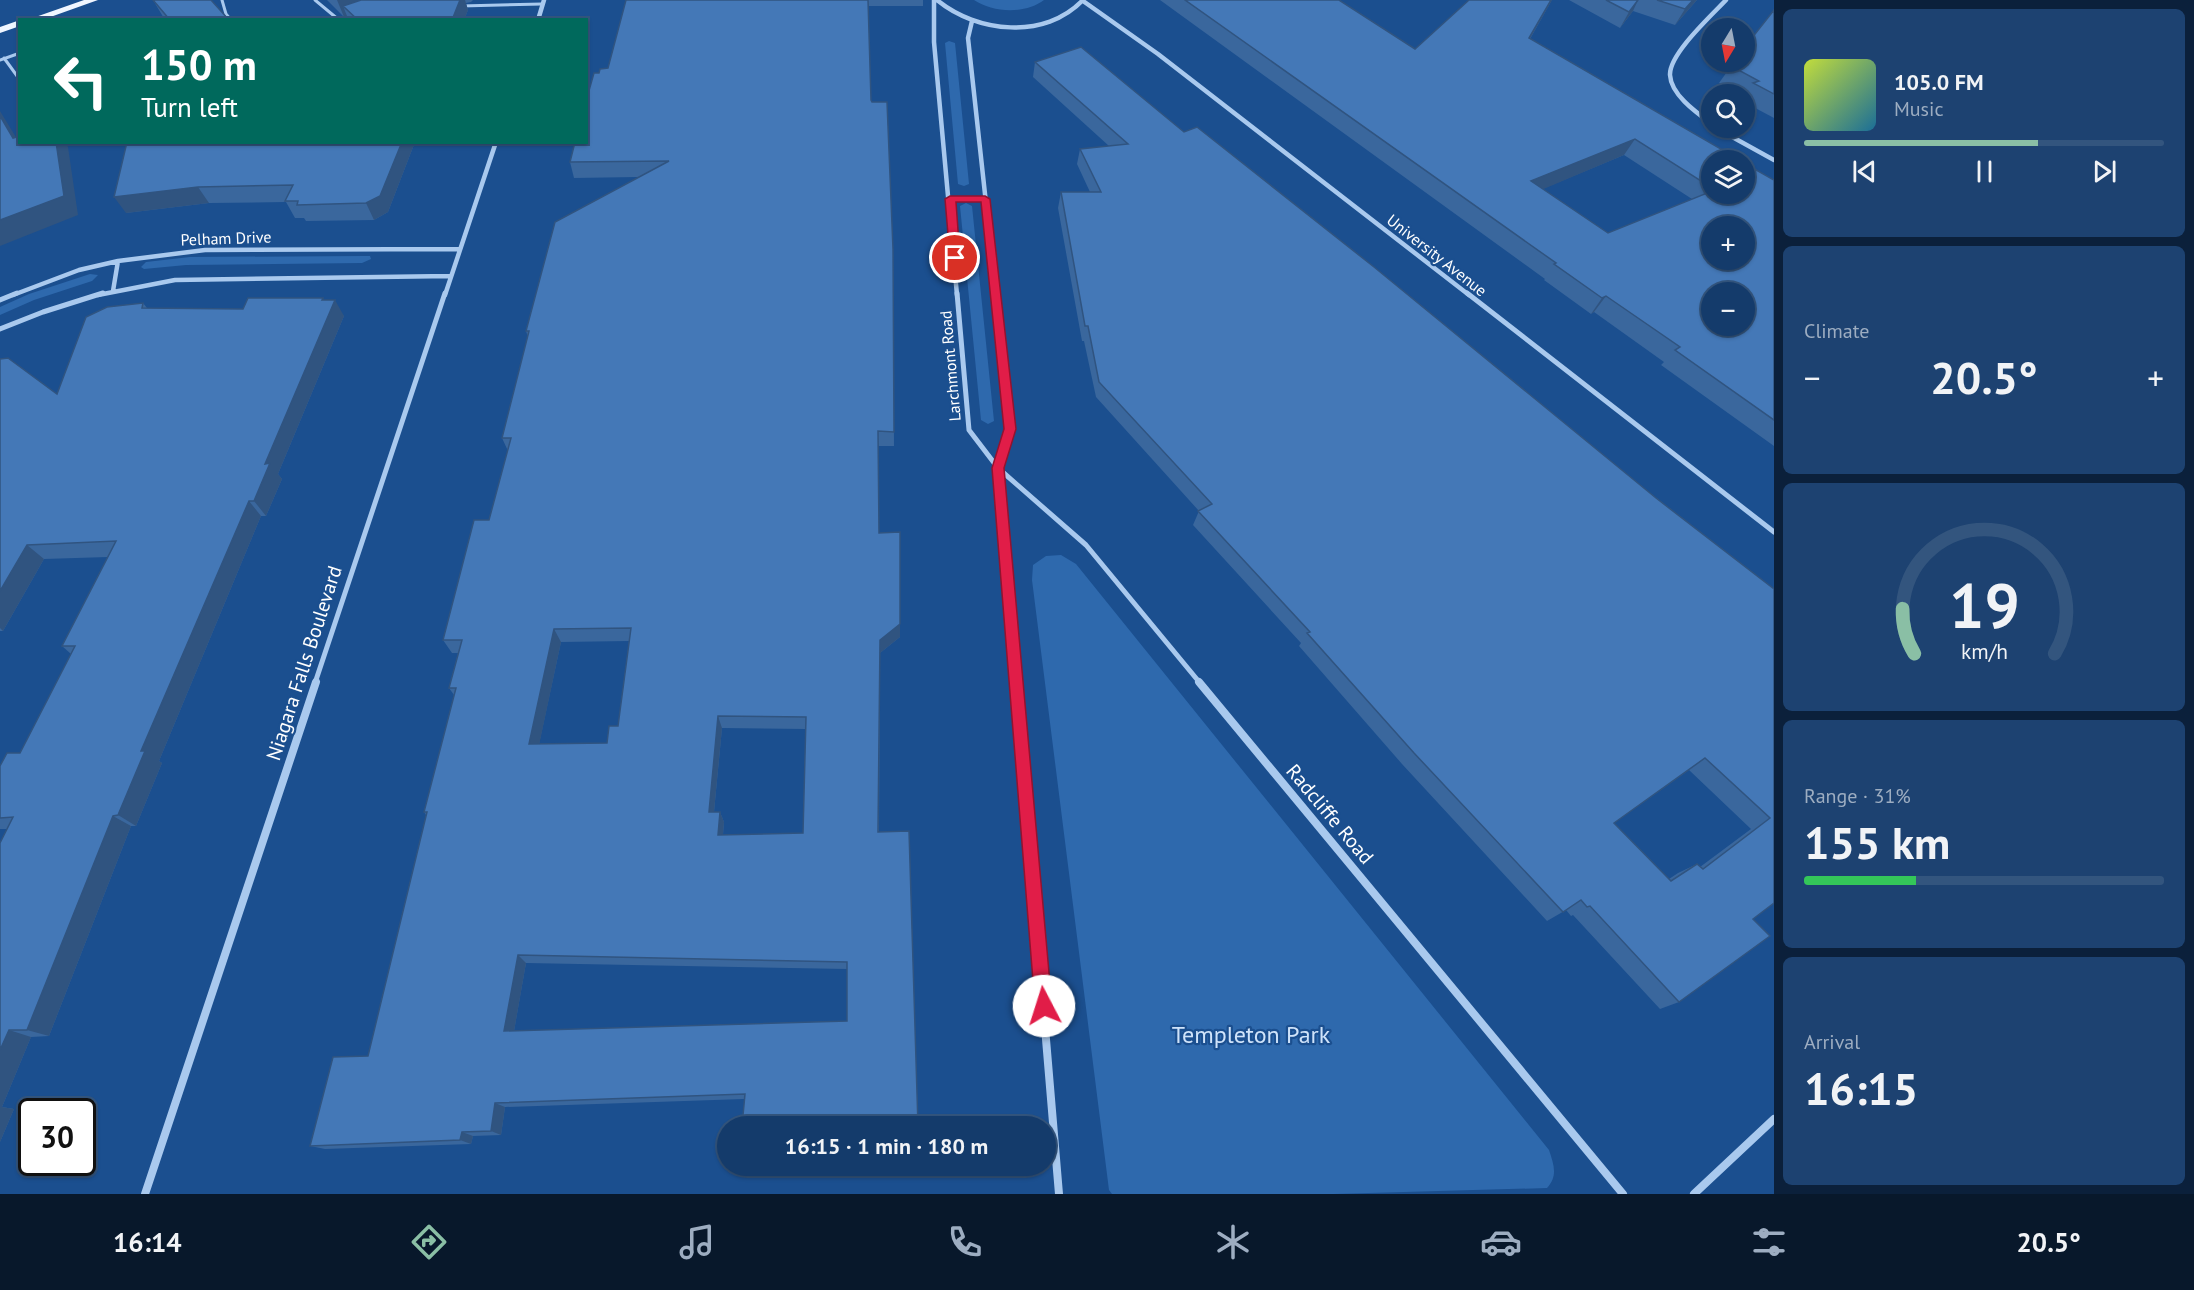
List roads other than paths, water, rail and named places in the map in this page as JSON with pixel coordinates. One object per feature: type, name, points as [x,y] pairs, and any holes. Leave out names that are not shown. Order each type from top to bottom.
[{"type":"main road","points":[[38,18],[93,0]]},
{"type":"main road","points":[[0,30],[18,24]]},
{"type":"street","points":[[936,0],[955,15],[1004,27],[1056,21],[1071,13],[1083,1]]},
{"type":"street","name":"Larchmont Road","points":[[936,0],[934,42],[950,199],[969,430],[998,468]]},
{"type":"street","points":[[1701,116],[1679,93],[1670,75],[1674,61],[1726,0]]},
{"type":"street","name":"University Avenue","points":[[1083,1],[1167,60],[1774,532]]},
{"type":"street","points":[[539,18],[543,2]]},
{"type":"street","points":[[972,21],[968,38],[1010,429],[998,468],[1059,1194]]},
{"type":"street","points":[[1734,138],[1774,160]]},
{"type":"street","name":"Niagara Falls Boulevard","points":[[145,1194],[495,144]]},
{"type":"street","points":[[950,199],[985,199]]},
{"type":"street","name":"Pelham Drive","points":[[0,300],[79,270],[118,261],[205,250],[459,249]]},
{"type":"street","points":[[114,291],[118,261]]},
{"type":"street","points":[[0,329],[60,304],[175,280],[450,276]]},
{"type":"street","name":"Radcliffe Road","points":[[998,468],[1086,545],[1623,1194]]},
{"type":"street","points":[[1694,1194],[1774,1119]]},
{"type":"lane","points":[[222,0],[229,18]]},
{"type":"lane","points":[[315,0],[337,18]]},
{"type":"lane","points":[[452,7],[543,2]]},
{"type":"lane","points":[[18,54],[2,59],[18,78]]},
{"type":"park label","name":"Templeton Park","points":[[1251,1034]]}]
